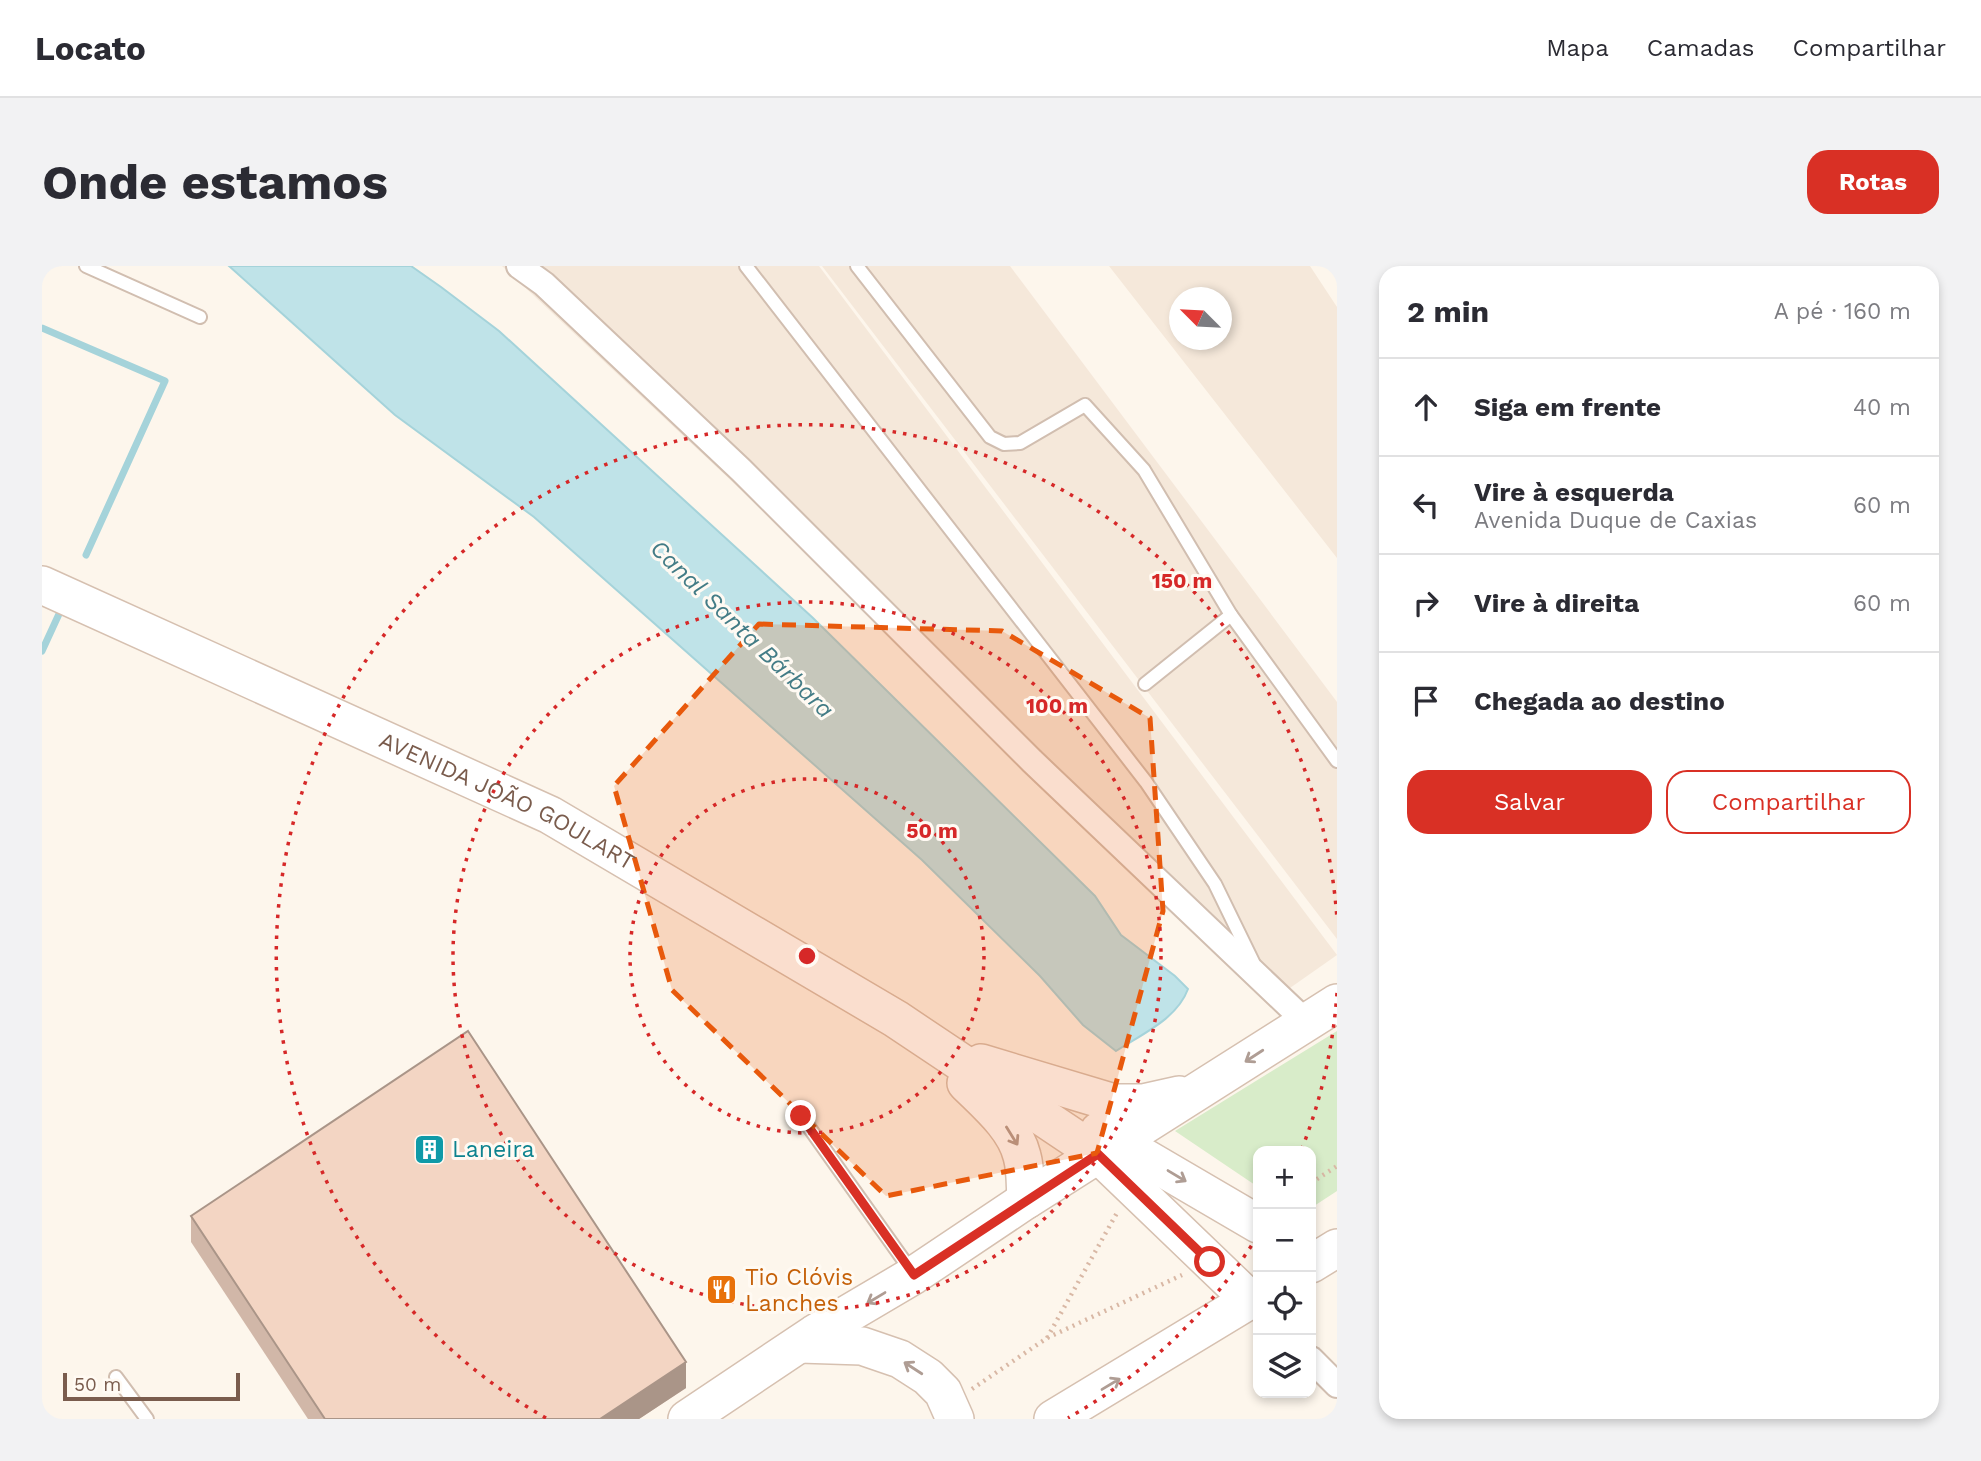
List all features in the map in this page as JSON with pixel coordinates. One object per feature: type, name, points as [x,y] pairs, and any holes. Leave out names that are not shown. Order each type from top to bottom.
[{"type":"main road","name":"AVENIDA JOÃO GOULART","points":[[42,585],[550,815],[896,1019],[1108,1148]]},
{"type":"main road","points":[[687,1419],[800,1344],[914,1275],[1026,1200],[1337,1003]]},
{"type":"main road","points":[[896,1019],[965,1082],[1016,1138],[1022,1156],[1026,1200]]},
{"type":"main road","points":[[950,1054],[1114,1103],[1143,1103],[1202,1089]]},
{"type":"main road","points":[[1108,1148],[1132,1186],[1210,1262],[1253,1298]]},
{"type":"main road","points":[[1108,1148],[1253,1221]]},
{"type":"main road","points":[[1316,1239],[1337,1241]]},
{"type":"main road","points":[[1316,1261],[1337,1248]]},
{"type":"main road","points":[[1053,1419],[1253,1303]]},
{"type":"main road","points":[[800,1344],[862,1346],[900,1359],[943,1392],[952,1412]]},
{"type":"street","points":[[519,266],[544,284],[741,470],[1032,761],[1306,1022]]},
{"type":"street","points":[[1316,1364],[1337,1385]]},
{"type":"lane","points":[[86,266],[200,317]]},
{"type":"lane","points":[[746,266],[1146,782],[1215,884],[1263,981]]},
{"type":"lane","points":[[856,266],[989,436],[1004,443],[1020,443],[1085,405],[1144,470],[1231,615],[1337,761]]},
{"type":"lane","points":[[1145,684],[1231,615]]},
{"type":"lane","points":[[801,1116],[914,1275]]},
{"type":"lane","points":[[116,1377],[148,1419]]},
{"type":"path","points":[[1316,1180],[1337,1166]]},
{"type":"path","points":[[1047,1338],[1132,1186]]},
{"type":"path","points":[[952,1412],[1047,1338],[1210,1262]]},
{"type":"highlighted area","points":[[759,624],[1002,631],[1150,718],[1163,911],[1097,1153],[886,1196],[672,990],[614,786]]},
{"type":"shaded area","points":[[502,266],[819,266],[1337,955],[1280,995]]},
{"type":"shaded area","points":[[822,266],[1010,266],[1337,702],[1337,939]]},
{"type":"shaded area","points":[[1109,266],[1310,266],[1337,307],[1337,558],[1175,350],[1232,350],[1232,287],[1169,287],[1169,343]]},
{"type":"green space","points":[[1337,1031],[1337,1191],[1316,1205],[1316,1146],[1253,1146],[1253,1184],[1175,1131]]},
{"type":"water","name":"Canal Santa Bárbara","points":[[229,266],[411,266],[499,331],[813,618],[1095,896],[1121,935],[1188,989],[1183,1000],[1158,1025],[1116,1051],[1083,1025],[1040,976],[922,860],[534,517],[395,415]]},
{"type":"building","name":"Laneira","points":[[468,1031],[686,1362],[600,1419],[325,1419],[191,1216]]},
{"type":"waterway","points":[[42,328],[165,381],[86,555]]},
{"type":"waterway","points":[[42,651],[59,614]]},
{"type":"place","name":"Laneira","points":[[429,1149]]},
{"type":"place","name":"Tio Clóvis Lanches","points":[[722,1290]]},
{"type":"route","points":[[801,1116],[914,1275],[1098,1154],[1210,1262]]}]
